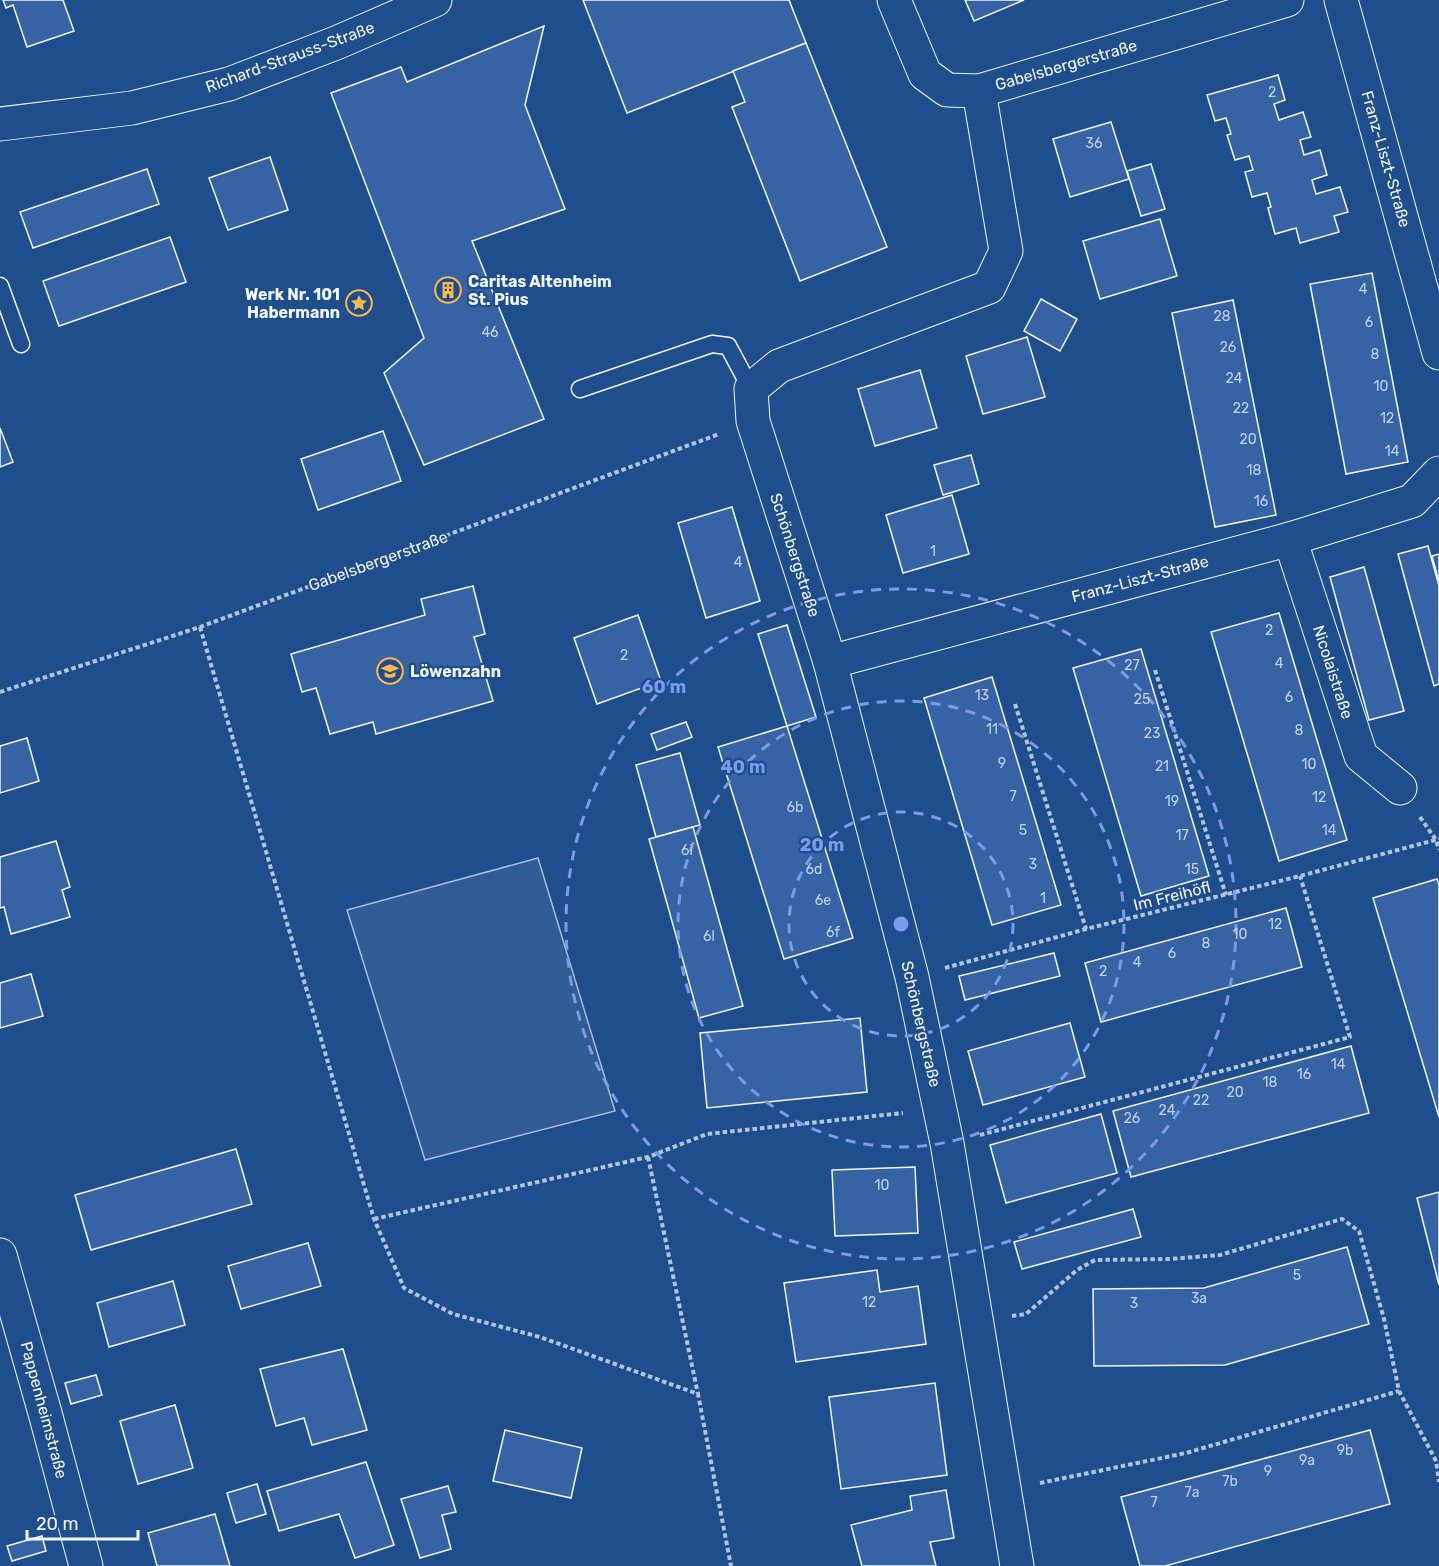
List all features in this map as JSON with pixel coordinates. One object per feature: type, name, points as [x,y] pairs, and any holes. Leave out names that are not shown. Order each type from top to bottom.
[{"type":"street","name":"Richard-Strauss-Straße","points":[[0,124],[132,108],[229,84],[336,43],[435,0]]},
{"type":"street","points":[[894,0],[925,74],[946,90],[978,91]]},
{"type":"street","name":"Gabelsbergerstraße","points":[[751,389],[779,366],[989,287],[1006,251],[978,91],[1287,0]]},
{"type":"street","name":"Franz-Liszt-Straße","points":[[1341,0],[1439,353]]},
{"type":"street","name":"Schönbergstraße","points":[[751,389],[753,422],[830,662],[912,977],[947,1143],[1017,1566]]},
{"type":"street","name":"Franz-Liszt-Straße","points":[[830,662],[1290,539],[1412,501],[1439,473]]},
{"type":"street","name":"Nicolaistraße","points":[[1290,539],[1361,756],[1400,788]]},
{"type":"street","name":"Pappenheimstraße","points":[[0,1255],[86,1566]]},
{"type":"lane","points":[[0,286],[21,345]]},
{"type":"lane","points":[[580,388],[712,345],[728,346],[751,389]]},
{"type":"path","name":"Gabelsbergerstraße","points":[[0,692],[200,627],[753,422]]},
{"type":"path","points":[[200,627],[374,1219],[404,1288],[453,1314],[540,1337],[698,1394]]},
{"type":"path","points":[[1155,670],[1226,895]]},
{"type":"path","points":[[1015,704],[1086,929]]},
{"type":"path","name":"Im Freihöfl","points":[[912,977],[1086,929],[1439,839]]},
{"type":"path","points":[[947,1143],[1350,1037],[1300,876]]},
{"type":"path","points":[[374,1219],[648,1157],[707,1134],[940,1110]]},
{"type":"path","points":[[648,1157],[698,1394],[731,1566]]},
{"type":"path","points":[[976,1322],[1026,1314],[1077,1270],[1095,1260],[1170,1259],[1220,1255],[1342,1219],[1359,1231],[1384,1319],[1399,1391],[1437,1461],[1439,1482]]},
{"type":"path","points":[[1004,1491],[1186,1453],[1399,1391]]},
{"type":"shaded area","points":[[538,858],[615,1111],[425,1160],[347,910]]},
{"type":"building","points":[[3,0],[63,0],[74,31],[27,47],[13,5],[6,8]]},
{"type":"building","points":[[583,0],[789,0],[806,43],[627,113]]},
{"type":"building","points":[[965,0],[1024,0],[974,21]]},
{"type":"building","name":"Caritas Altenheim St. Pius","points":[[544,26],[525,105],[565,209],[472,241],[544,419],[424,465],[384,373],[424,338],[331,93],[401,67],[407,82]]},
{"type":"building","points":[[806,43],[887,247],[800,281],[732,107],[745,102],[733,71]]},
{"type":"building","points":[[1278,75],[1285,100],[1274,104],[1279,120],[1303,112],[1311,137],[1300,140],[1304,155],[1320,150],[1327,175],[1312,180],[1316,194],[1340,187],[1348,212],[1334,216],[1339,232],[1300,243],[1296,228],[1275,234],[1268,208],[1271,207],[1267,193],[1252,197],[1245,172],[1253,170],[1249,156],[1235,160],[1227,135],[1231,134],[1226,118],[1215,121],[1207,95]]},
{"type":"building","points":[[1111,122],[1129,179],[1070,197],[1053,139]]},
{"type":"building","points":[[270,157],[288,210],[228,230],[209,178]]},
{"type":"building","points":[[1151,164],[1165,209],[1141,216],[1127,171]]},
{"type":"building","points":[[147,169],[159,204],[33,248],[20,212]]},
{"type":"building","points":[[1160,219],[1177,276],[1100,299],[1083,241]]},
{"type":"building","points":[[170,237],[186,282],[59,326],[43,281]]},
{"type":"building","points":[[1372,273],[1408,462],[1346,474],[1310,284]]},
{"type":"building","points":[[1041,299],[1077,319],[1060,351],[1024,331]]},
{"type":"building","points":[[1233,300],[1276,515],[1215,527],[1172,313]]},
{"type":"building","points":[[1027,337],[1045,397],[983,414],[966,356]]},
{"type":"building","points":[[920,370],[937,428],[875,446],[858,389]]},
{"type":"building","points":[[0,428],[13,462],[0,467]]},
{"type":"building","points":[[383,431],[401,481],[318,510],[301,459]]},
{"type":"building","points":[[971,455],[979,484],[943,495],[934,465]]},
{"type":"building","points":[[952,495],[969,554],[903,573],[886,515]]},
{"type":"building","points":[[732,507],[760,601],[706,618],[678,523]]},
{"type":"building","points":[[1428,546],[1439,586],[1439,684],[1434,686],[1398,554]]},
{"type":"building","points":[[1439,554],[1439,582],[1432,556]]},
{"type":"building","points":[[1364,567],[1404,711],[1369,720],[1330,577]]},
{"type":"building","name":"Löwenzahn","points":[[473,586],[485,634],[474,637],[493,701],[376,734],[373,722],[330,734],[316,688],[302,692],[291,654],[425,615],[421,599]]},
{"type":"building","points":[[1279,613],[1347,840],[1279,861],[1211,632]]},
{"type":"building","points":[[638,615],[661,681],[597,704],[574,638]]},
{"type":"building","points":[[787,625],[816,717],[787,726],[758,634]]},
{"type":"building","points":[[1141,649],[1209,876],[1141,896],[1073,668]]},
{"type":"building","points":[[992,677],[1061,905],[992,925],[924,698]]},
{"type":"building","points":[[686,722],[692,737],[657,750],[651,734]]},
{"type":"building","points":[[787,726],[853,938],[784,959],[718,747]]},
{"type":"building","points":[[27,738],[39,781],[0,793],[0,746]]},
{"type":"building","points":[[680,753],[700,825],[656,837],[636,765]]},
{"type":"building","points":[[693,827],[743,1006],[699,1018],[649,839]]},
{"type":"building","points":[[56,841],[70,887],[62,890],[70,917],[11,934],[4,907],[0,908],[0,857]]},
{"type":"building","points":[[1437,879],[1439,885],[1439,1117],[1373,898]]},
{"type":"building","points":[[1286,908],[1302,967],[1101,1022],[1085,963]]},
{"type":"building","points":[[1054,953],[1060,976],[965,1000],[959,976]]},
{"type":"building","points":[[31,974],[43,1016],[0,1028],[0,983]]},
{"type":"building","points":[[860,1018],[867,1092],[707,1108],[700,1033]]},
{"type":"building","points":[[1070,1023],[1085,1077],[983,1105],[968,1051]]},
{"type":"building","points":[[1351,1046],[1369,1113],[1131,1177],[1113,1111]]},
{"type":"building","points":[[1101,1114],[1117,1173],[1006,1203],[990,1145]]},
{"type":"building","points":[[236,1149],[252,1204],[91,1250],[75,1195]]},
{"type":"building","points":[[915,1167],[918,1233],[835,1236],[832,1170]]},
{"type":"building","points":[[1439,1192],[1439,1285],[1417,1198]]},
{"type":"building","points":[[1133,1209],[1141,1237],[1022,1269],[1014,1242]]},
{"type":"building","points":[[308,1243],[321,1286],[241,1309],[228,1266]]},
{"type":"building","points":[[1347,1247],[1369,1324],[1225,1365],[1094,1366],[1093,1289],[1204,1288]]},
{"type":"building","points":[[877,1270],[880,1292],[918,1286],[926,1344],[796,1362],[784,1283]]},
{"type":"building","points":[[173,1281],[185,1325],[109,1347],[97,1303]]},
{"type":"building","points":[[343,1349],[367,1430],[312,1445],[304,1418],[276,1426],[260,1369]]},
{"type":"building","points":[[96,1375],[102,1395],[71,1404],[65,1383]]},
{"type":"building","points":[[935,1383],[947,1475],[841,1489],[829,1397]]},
{"type":"building","points":[[175,1405],[193,1468],[138,1484],[120,1421]]},
{"type":"building","points":[[505,1430],[582,1448],[571,1498],[493,1481]]},
{"type":"building","points":[[1370,1430],[1390,1504],[1165,1566],[1140,1566],[1121,1497]]},
{"type":"building","points":[[366,1462],[394,1545],[355,1558],[339,1514],[279,1531],[267,1491]]},
{"type":"building","points":[[257,1484],[266,1514],[236,1523],[227,1493]]},
{"type":"building","points":[[448,1486],[456,1512],[442,1515],[451,1549],[420,1558],[401,1499]]},
{"type":"building","points":[[946,1490],[954,1538],[930,1542],[936,1566],[862,1566],[851,1525],[912,1510],[910,1496]]},
{"type":"building","points":[[215,1514],[230,1566],[157,1566],[148,1533]]},
{"type":"building","points":[[42,1536],[46,1551],[12,1561],[7,1546]]},
{"type":"place","name":"Caritas Altenheim St. Pius","points":[[448,290]]},
{"type":"place","name":"Werk Nr. 101 Habermann","points":[[359,303]]},
{"type":"place","name":"Löwenzahn","points":[[390,671]]}]
